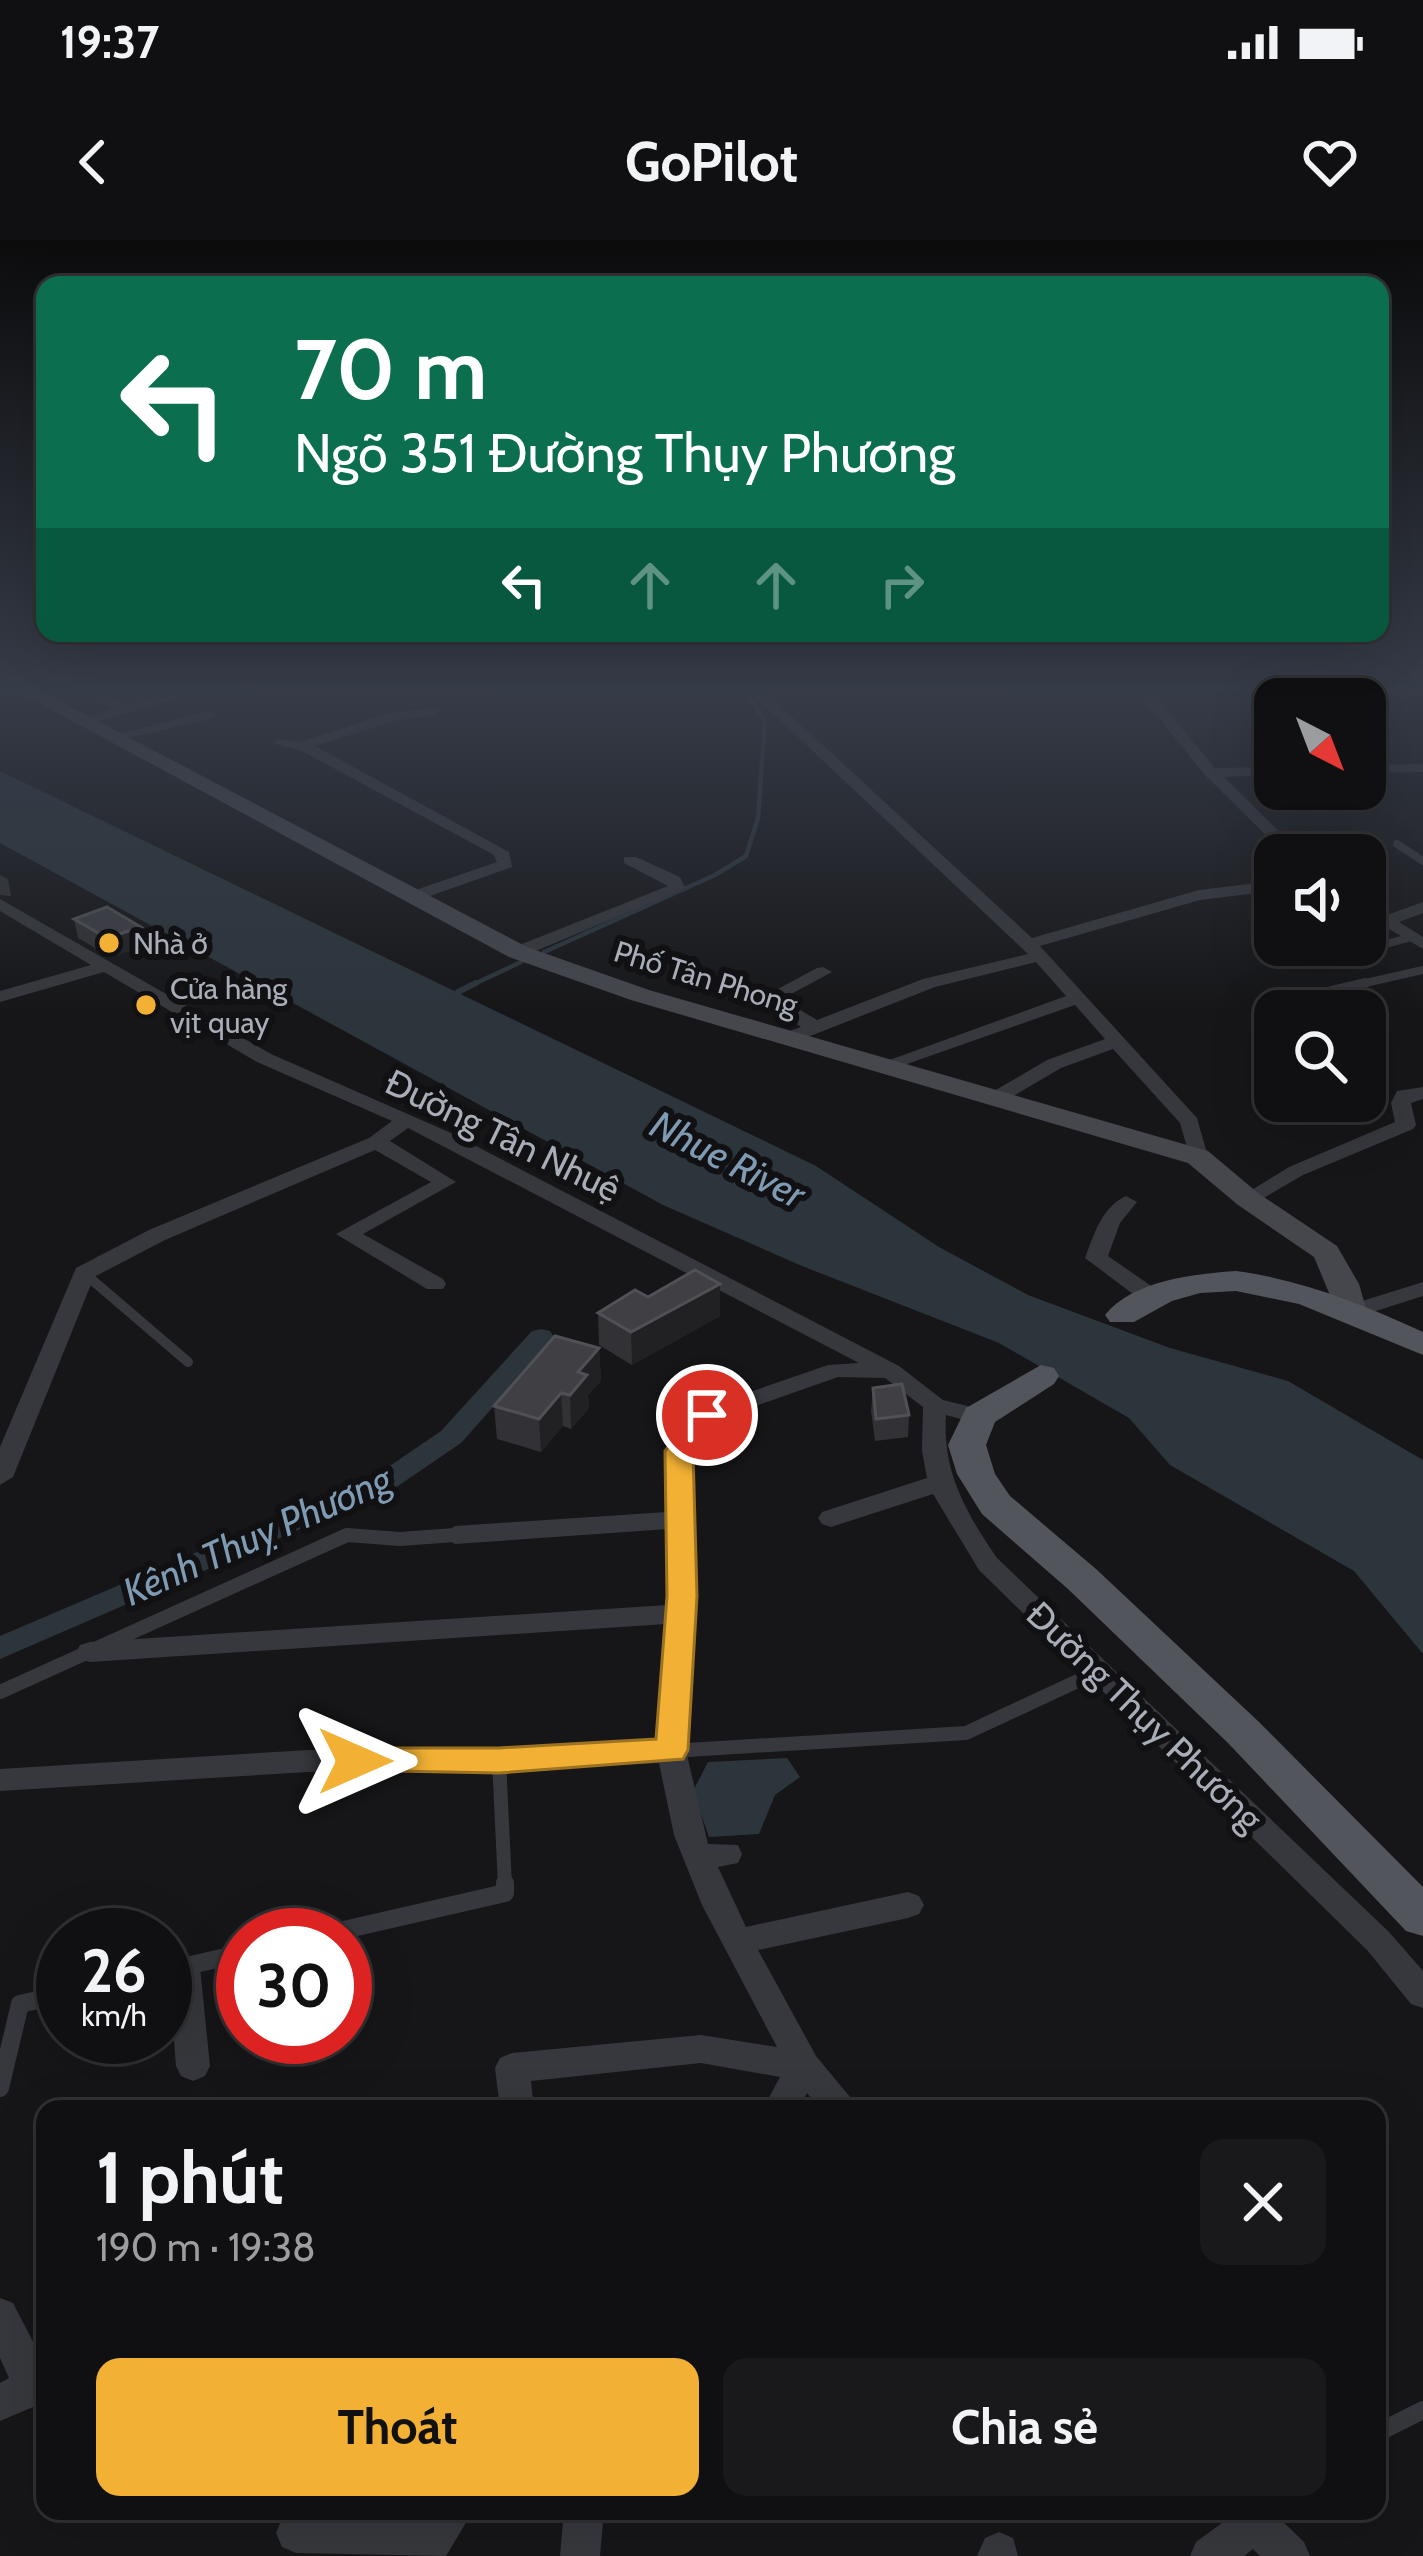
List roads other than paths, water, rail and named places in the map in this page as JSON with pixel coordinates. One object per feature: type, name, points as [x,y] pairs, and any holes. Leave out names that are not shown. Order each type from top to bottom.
[{"type":"main road","points":[[1136,1305],[1178,1284],[1240,1281],[1299,1292],[1423,1345]]},
{"type":"main road","points":[[979,1416],[1040,1376]]},
{"type":"main road","name":"Đường Thụy Phương","points":[[979,1416],[967,1445],[976,1474],[996,1505],[1228,1717],[1423,1917]]},
{"type":"street","name":"Phố Tân Phong","points":[[226,797],[518,952],[640,995],[1198,1157],[1327,1252],[1344,1284],[1351,1312]]},
{"type":"street","points":[[397,797],[501,852],[506,864],[413,897]]},
{"type":"street","points":[[870,797],[1034,950],[1118,1041],[1190,1122],[1198,1157]]},
{"type":"street","points":[[1236,797],[1274,834]]},
{"type":"street","points":[[518,952],[676,887],[674,880],[630,860]]},
{"type":"street","points":[[788,1038],[972,970],[1199,896],[1254,889]]},
{"type":"street","name":"Đường Tân Nhuệ","points":[[0,904],[264,1058],[405,1121],[891,1371],[935,1405],[979,1416]]},
{"type":"street","points":[[1386,921],[1423,908]]},
{"type":"street","points":[[1386,921],[1417,940]]},
{"type":"street","points":[[0,997],[106,966]]},
{"type":"street","points":[[813,1026],[768,999],[823,972]]},
{"type":"street","points":[[883,1066],[1078,998]]},
{"type":"street","points":[[996,1098],[1054,1064],[1118,1041]]},
{"type":"street","points":[[1249,1198],[1296,1171],[1406,1125],[1404,1095],[1423,1093]]},
{"type":"street","points":[[0,1477],[7,1443],[84,1273],[157,1234],[376,1142],[405,1121]]},
{"type":"street","points":[[376,1142],[446,1182],[347,1234],[435,1284]]},
{"type":"street","points":[[1126,1202],[1109,1222],[1096,1258],[1136,1305]]},
{"type":"street","points":[[1351,1312],[1423,1289]]},
{"type":"street","points":[[835,2100],[804,2066],[740,1941],[671,1750],[681,1614],[679,1451],[707,1415],[836,1370],[891,1371]]},
{"type":"street","name":"Đường Thụy Phương","points":[[935,1405],[931,1442],[946,1503],[988,1564],[1378,1941],[1423,1994]]},
{"type":"street","points":[[830,1518],[940,1483]]},
{"type":"street","points":[[455,1535],[680,1520]]},
{"type":"street","points":[[90,1652],[681,1614]]},
{"type":"street","points":[[0,1780],[308,1762],[499,1760],[671,1750]]},
{"type":"street","points":[[740,1941],[908,1905]]},
{"type":"street","points":[[516,2100],[512,2068],[700,2049],[804,2066]]},
{"type":"street","points":[[192,2056],[194,2066]]},
{"type":"street","points":[[785,2100],[804,2066]]},
{"type":"street","points":[[0,2316],[26,2390]]},
{"type":"street","points":[[296,2534],[430,2543],[447,2520]]},
{"type":"street","points":[[580,2556],[583,2520]]},
{"type":"street","points":[[1210,2556],[1267,2526]]},
{"type":"lane","points":[[1397,844],[1423,861]]},
{"type":"lane","points":[[1386,946],[1417,940]]},
{"type":"lane","points":[[1334,990],[1423,970]]},
{"type":"lane","points":[[84,1273],[188,1361]]},
{"type":"lane","points":[[0,1692],[347,1535],[400,1539],[455,1535]]},
{"type":"lane","points":[[671,1750],[966,1732],[1098,1671]]},
{"type":"lane","points":[[372,1924],[505,1893],[499,1760]]},
{"type":"lane","points":[[0,2087],[20,2004],[36,2000]]},
{"type":"lane","points":[[1386,2428],[1423,2410]]},
{"type":"water","name":"Nhue River","points":[[0,797],[54,797],[816,1166],[939,1247],[1028,1295],[1170,1348],[1288,1381],[1423,1460],[1423,1654],[1354,1571],[1170,1465],[1129,1418],[999,1343],[802,1266],[663,1205],[0,843]]},
{"type":"water","points":[[787,1758],[800,1777],[775,1795],[759,1834],[709,1837],[693,1791],[708,1762]]},
{"type":"waterway","points":[[544,952],[715,875],[746,856],[760,797]]},
{"type":"waterway","points":[[470,986],[521,962]]},
{"type":"waterway","points":[[470,986],[476,983]]},
{"type":"waterway","points":[[458,992],[470,986]]},
{"type":"waterway","name":"Kênh Thuỵ Phương","points":[[0,1648],[385,1482],[451,1437],[541,1337]]},
{"type":"place","name":"Nhà ở","points":[[109,943]]},
{"type":"place","name":"Cửa hàng vịt quay","points":[[146,1005]]}]
